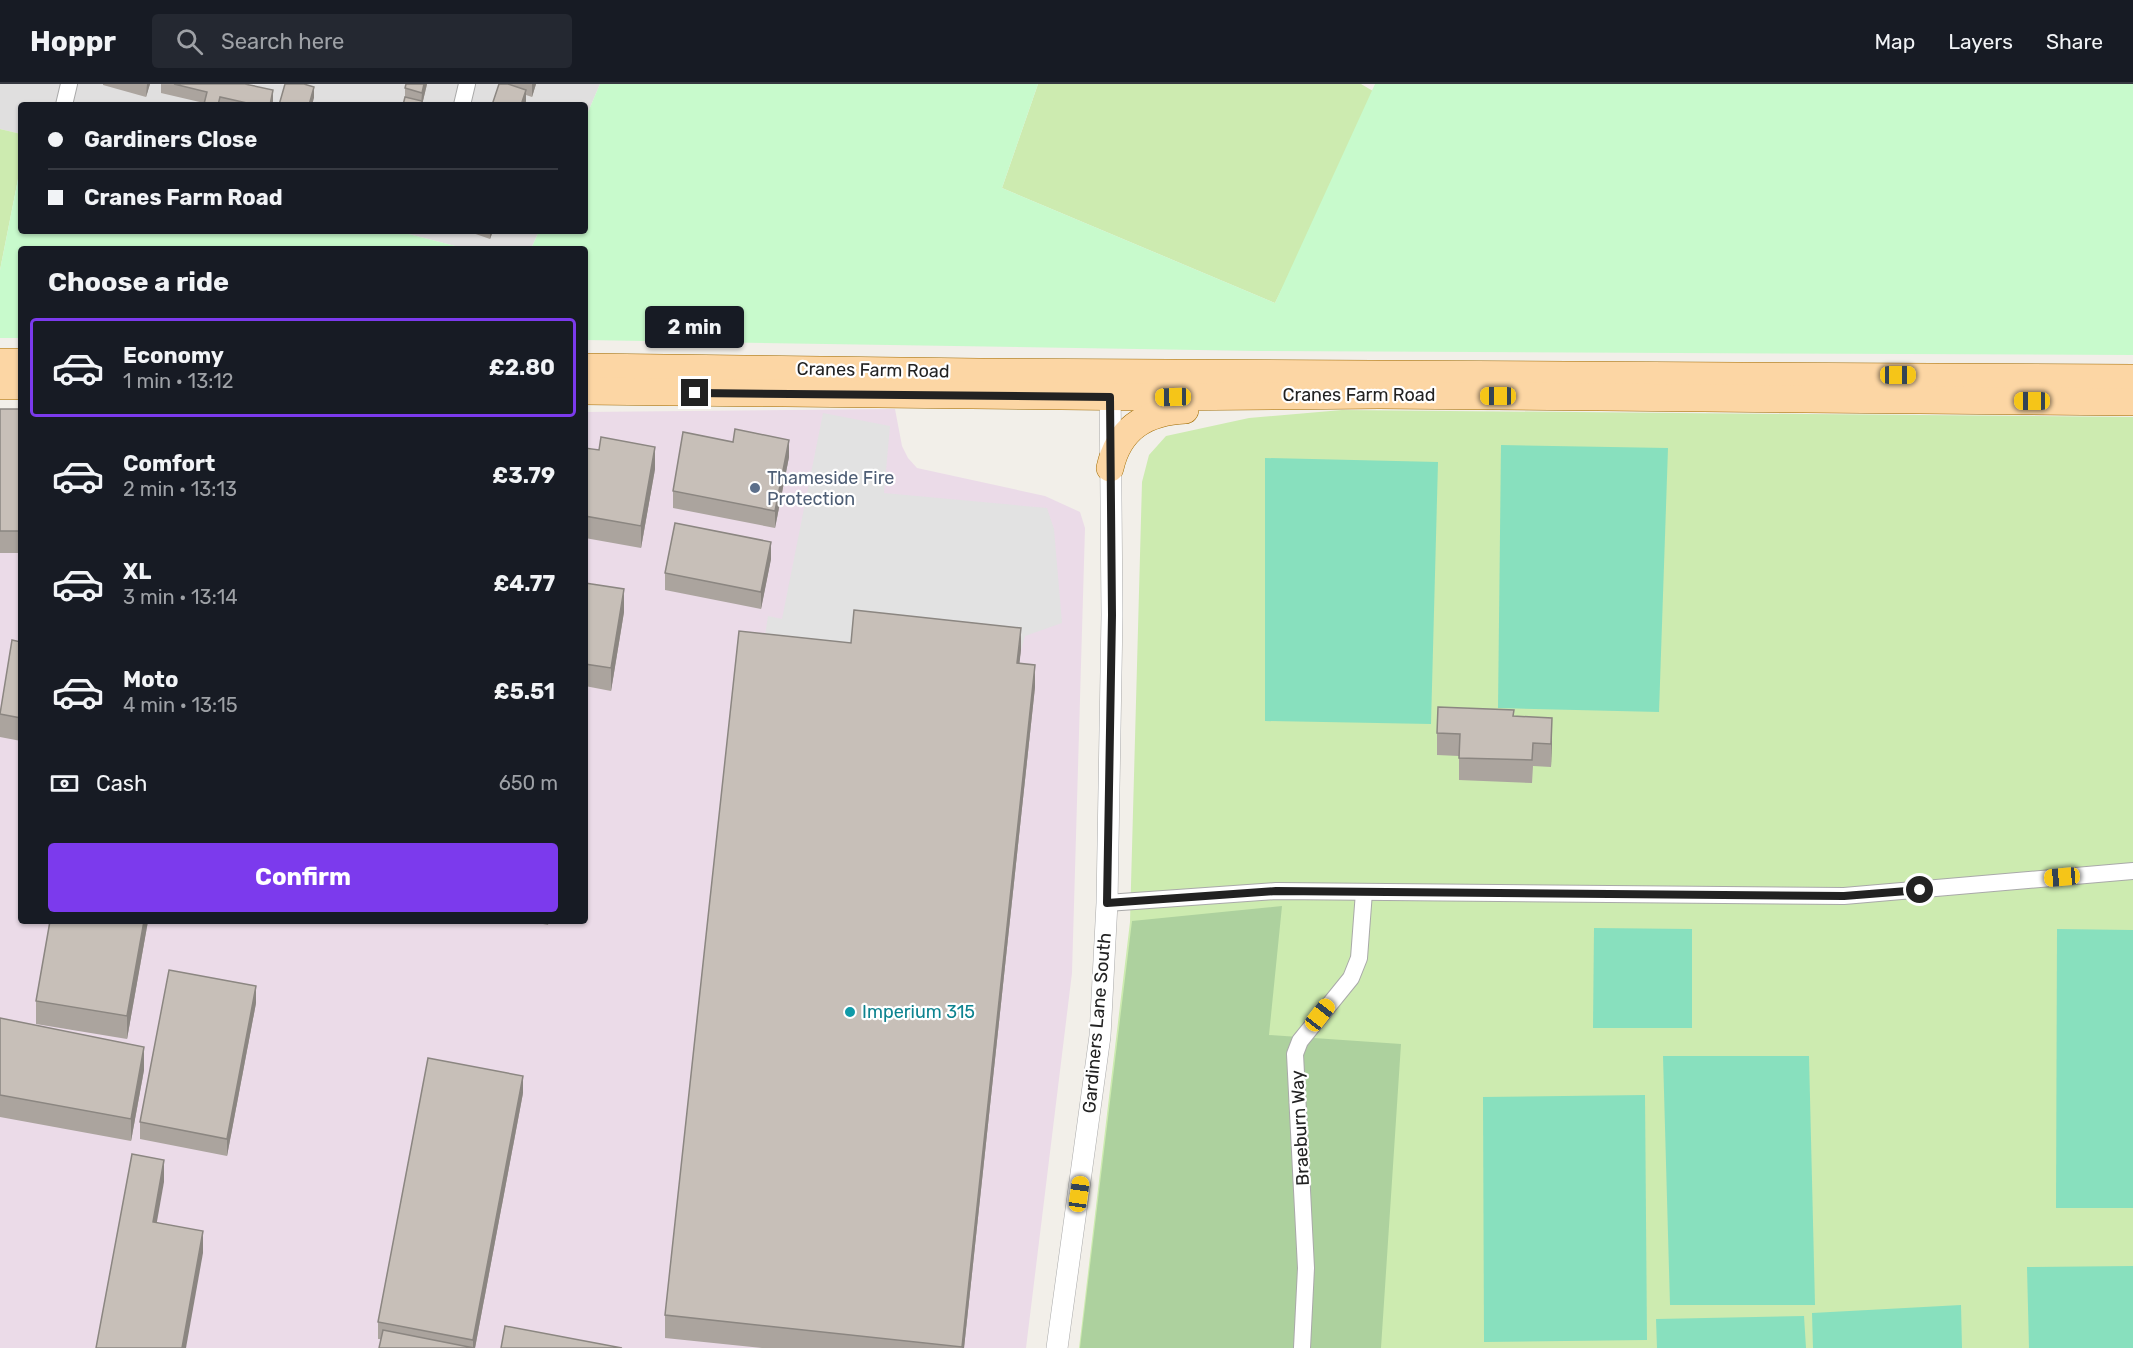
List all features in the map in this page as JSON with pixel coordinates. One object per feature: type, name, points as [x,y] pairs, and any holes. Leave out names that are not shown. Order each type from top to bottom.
[{"type":"main road","points":[[0,362],[18,362]]},
{"type":"main road","name":"Cranes Farm Road","points":[[588,367],[979,384]]},
{"type":"main road","name":"Cranes Farm Road","points":[[588,391],[979,384],[2133,378]]},
{"type":"main road","name":"Cranes Farm Road","points":[[1110,385],[1311,395],[2133,402]]},
{"type":"main road","points":[[0,386],[18,386]]},
{"type":"main road","points":[[1110,468],[1118,442],[1127,432],[1155,415],[1172,411],[1311,395]]},
{"type":"street","points":[[65,102],[69,84]]},
{"type":"street","points":[[463,102],[467,84]]},
{"type":"street","name":"Gardiners Lane South","points":[[1057,1348],[1100,1036],[1107,903],[1112,615],[1110,385]]},
{"type":"street","points":[[1107,903],[1276,891],[1849,896],[2133,871]]},
{"type":"street","name":"Braeburn Way","points":[[1302,1348],[1306,1268],[1295,1054],[1300,1041],[1351,978],[1359,958],[1364,892]]},
{"type":"shaded area","points":[[0,84],[600,84],[588,112],[588,102],[18,102],[18,133],[0,129]]},
{"type":"shaded area","points":[[409,234],[538,234],[532,246],[455,246]]},
{"type":"shaded area","points":[[895,409],[902,446],[908,458],[917,468],[1045,496],[1080,512],[1085,528],[1072,973],[1026,1348],[0,1348],[0,419],[18,419],[18,924],[588,924],[588,412]]},
{"type":"shaded area","points":[[823,413],[890,426],[884,493],[1047,508],[1054,529],[1062,623],[1025,636],[1021,650],[851,659],[763,649],[768,616],[782,619]]},
{"type":"green space","points":[[600,84],[1038,84],[1002,188],[1275,303],[1375,84],[2133,84],[2133,355],[1258,351],[588,340],[588,246],[532,246],[538,234],[588,234],[588,112]]},
{"type":"green space","points":[[1038,84],[1361,84],[1378,94],[1275,303],[1002,188]]},
{"type":"green space","points":[[0,129],[18,133],[18,179],[0,270]]},
{"type":"green space","points":[[18,179],[18,234],[409,234],[455,246],[18,246],[18,338],[0,338],[0,270]]},
{"type":"green space","points":[[1342,410],[2133,417],[2133,1348],[1079,1348],[1130,922],[1142,482],[1149,455],[1166,436],[1249,418]]},
{"type":"green space","points":[[1501,445],[1668,448],[1659,712],[1498,708]]},
{"type":"green space","points":[[1265,458],[1438,462],[1431,724],[1265,721]]},
{"type":"green space","points":[[1282,906],[1269,1035],[1401,1044],[1381,1348],[1080,1348],[1132,921]]},
{"type":"green space","points":[[1594,928],[1692,929],[1692,1028],[1593,1028]]},
{"type":"green space","points":[[2057,929],[2133,930],[2133,1208],[2056,1208]]},
{"type":"green space","points":[[1663,1056],[1809,1056],[1815,1305],[1670,1305]]},
{"type":"green space","points":[[1645,1095],[1647,1340],[1484,1342],[1483,1097]]},
{"type":"green space","points":[[2133,1266],[2133,1348],[2029,1348],[2027,1267]]},
{"type":"green space","points":[[1961,1305],[1962,1348],[1813,1348],[1812,1313]]},
{"type":"green space","points":[[1804,1316],[1806,1348],[1657,1348],[1656,1319]]},
{"type":"building","points":[[174,84],[245,84],[273,90],[271,102],[242,102],[220,97],[219,102],[204,102],[207,92]]},
{"type":"building","points":[[285,84],[304,84],[314,87],[310,102],[280,102]]},
{"type":"building","points":[[406,84],[424,84],[422,93],[405,88]]},
{"type":"building","points":[[499,84],[508,84],[526,90],[522,102],[493,102]]},
{"type":"building","points":[[405,97],[422,101],[422,102],[404,102]]},
{"type":"building","points":[[0,409],[18,409],[18,531],[0,531]]},
{"type":"building","points":[[735,429],[789,440],[775,511],[673,491],[683,432],[733,442]]},
{"type":"building","points":[[601,437],[655,447],[641,526],[588,517],[588,448],[599,450]]},
{"type":"building","points":[[675,523],[771,542],[761,592],[665,573]]},
{"type":"building","points":[[588,583],[624,589],[611,668],[588,664]]},
{"type":"building","name":"Imperium 315","points":[[854,610],[1021,628],[1017,663],[1035,665],[962,1347],[665,1315],[739,631],[851,643]]},
{"type":"building","points":[[12,640],[18,641],[18,717],[0,714]]},
{"type":"building","points":[[1438,707],[1514,710],[1513,716],[1552,718],[1551,744],[1533,743],[1532,760],[1459,758],[1460,734],[1437,733]]},
{"type":"building","points":[[49,924],[143,924],[127,1016],[36,1001]]},
{"type":"building","points":[[169,970],[256,986],[227,1139],[140,1122]]},
{"type":"building","points":[[0,1018],[144,1047],[131,1119],[0,1095]]},
{"type":"building","points":[[428,1058],[523,1076],[473,1340],[378,1322]]},
{"type":"building","points":[[132,1154],[164,1160],[153,1222],[203,1231],[182,1348],[96,1348]]},
{"type":"building","points":[[505,1326],[622,1348],[501,1348]]},
{"type":"building","points":[[383,1330],[474,1348],[379,1348]]},
{"type":"place","name":"Thameside Fire Protection","points":[[755,488]]},
{"type":"place","name":"Imperium 315","points":[[850,1012]]},
{"type":"route","points":[[695,393],[1110,397],[1112,615],[1107,903],[1276,891],[1844,896],[1920,890]]}]
